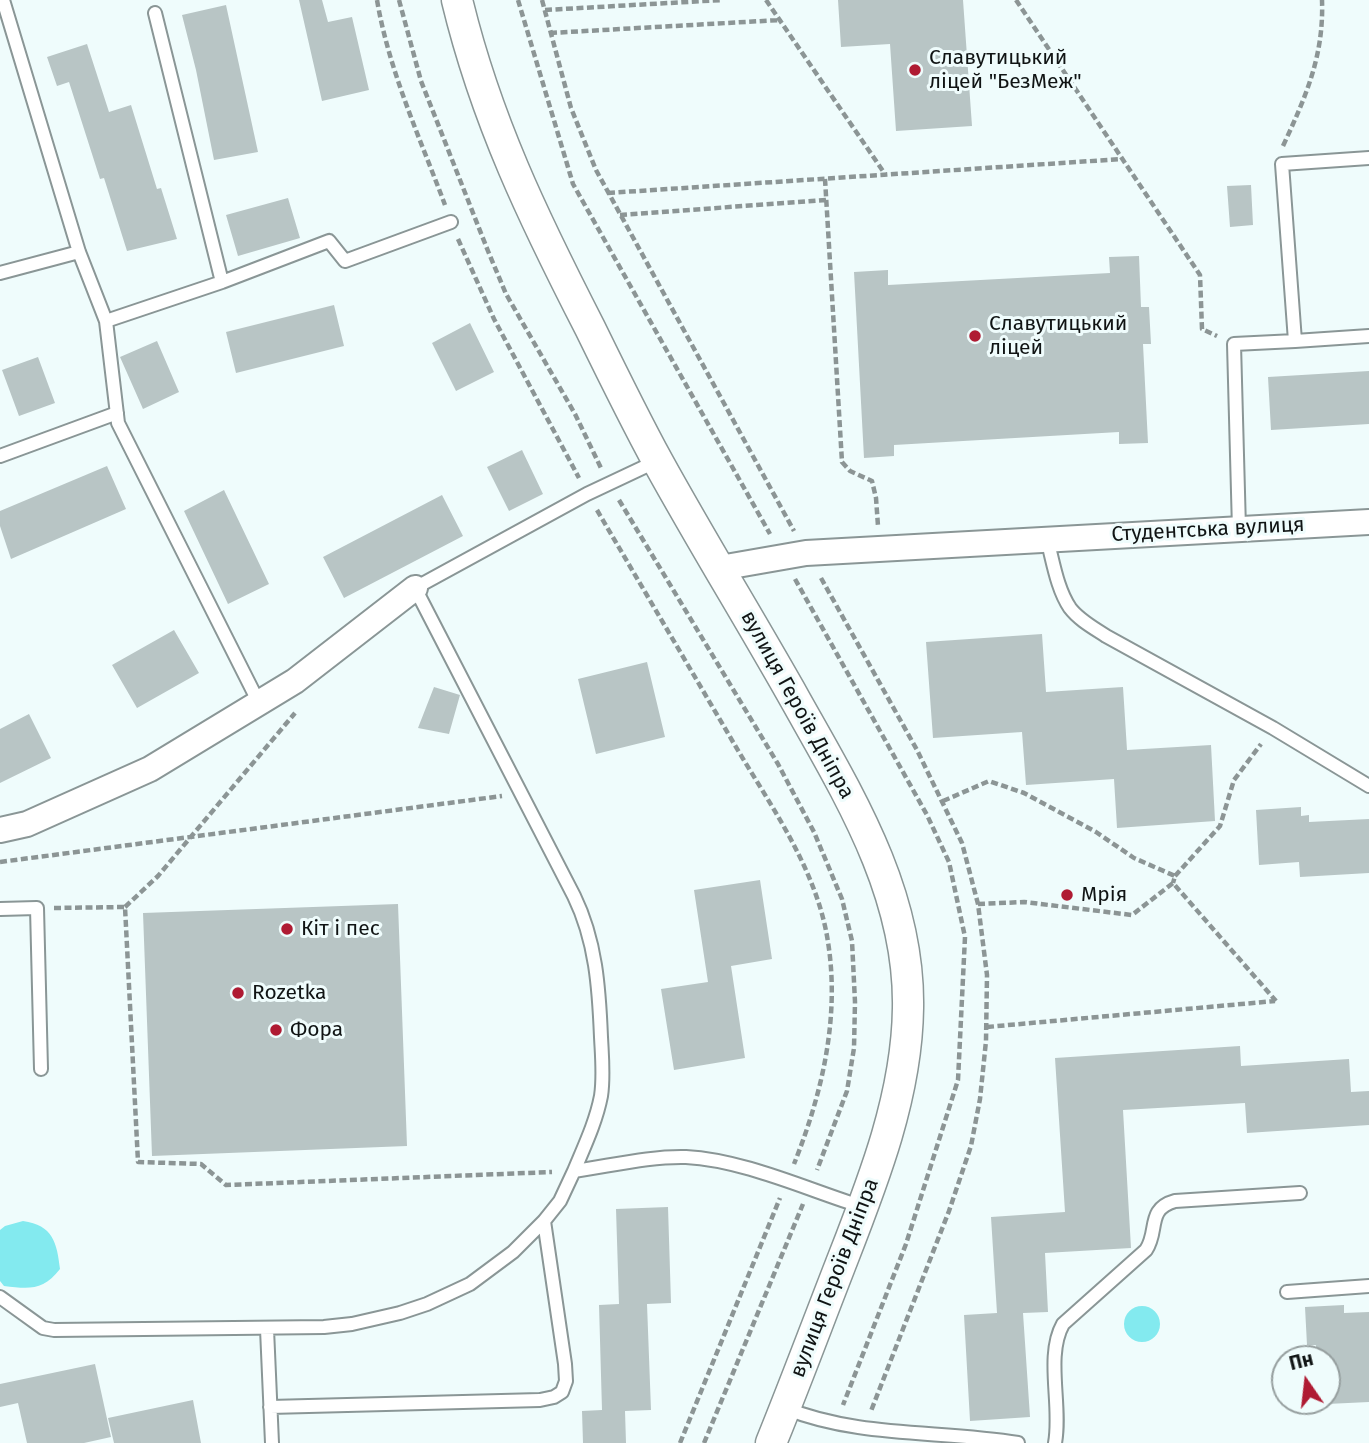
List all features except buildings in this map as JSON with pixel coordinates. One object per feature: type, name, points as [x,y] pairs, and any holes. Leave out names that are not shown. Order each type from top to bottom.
[{"type":"street","name":"вулиця Героїв Дніпра","points":[[457,0],[477,74],[521,190],[657,461],[822,748],[876,849],[902,934],[906,953],[908,1007],[905,1048],[890,1122],[863,1207],[771,1443]]},
{"type":"street","name":"Студентська вулиця","points":[[720,568],[806,553],[1369,522]]},
{"type":"street","points":[[0,830],[27,824],[150,769],[295,681],[415,588]]},
{"type":"lane","points":[[3,0],[79,252],[106,321],[118,423],[259,703]]},
{"type":"lane","points":[[155,13],[222,282]]},
{"type":"lane","points":[[1295,341],[1282,164],[1369,158]]},
{"type":"lane","points":[[106,321],[222,282],[329,241],[345,261],[451,222]]},
{"type":"lane","points":[[0,273],[79,252]]},
{"type":"lane","points":[[1239,529],[1234,344],[1369,337]]},
{"type":"lane","points":[[0,456],[117,413]]},
{"type":"lane","points":[[0,1297],[43,1328],[54,1330],[267,1329],[352,1324],[427,1304],[470,1284],[513,1252],[560,1201],[591,1131],[602,1085],[594,952],[584,916],[415,588],[587,494],[657,461]]},
{"type":"lane","points":[[1047,539],[1065,598],[1076,615],[1106,636],[1273,727],[1369,786]]},
{"type":"lane","points":[[0,909],[37,908],[41,1069]]},
{"type":"lane","points":[[574,1171],[685,1157],[724,1163],[863,1207]]},
{"type":"lane","points":[[1055,1443],[1058,1417],[1056,1336],[1063,1324],[1146,1250],[1150,1244],[1157,1212],[1164,1204],[1175,1201],[1300,1193]]},
{"type":"lane","points":[[270,1406],[540,1400],[562,1392],[566,1381],[565,1364],[544,1221]]},
{"type":"lane","points":[[1287,1292],[1369,1286]]},
{"type":"lane","points":[[267,1329],[272,1443]]},
{"type":"lane","points":[[785,1408],[817,1419],[864,1427],[1018,1443]]},
{"type":"path","points":[[377,0],[397,77],[451,222],[494,319],[587,494],[805,869],[819,904],[830,956],[830,1016],[826,1059],[818,1097],[787,1182],[680,1443]]},
{"type":"path","points":[[399,0],[421,81],[492,261],[513,306],[575,414],[608,483],[778,764],[814,832],[845,910],[852,941],[854,1048],[847,1091],[704,1443]]},
{"type":"path","points":[[518,0],[573,184],[782,557]]},
{"type":"path","points":[[545,10],[626,3],[722,0]]},
{"type":"path","points":[[766,0],[886,175]]},
{"type":"path","points":[[1016,0],[1200,275],[1202,330],[1234,344]]},
{"type":"path","points":[[1282,164],[1283,146],[1309,91],[1321,43],[1322,0]]},
{"type":"path","points":[[550,33],[780,20]]},
{"type":"path","points":[[608,193],[1122,159]]},
{"type":"path","points":[[825,179],[842,462],[850,471],[872,481],[880,549]]},
{"type":"path","points":[[620,215],[826,201]]},
{"type":"path","points":[[37,908],[125,907],[158,876],[296,711],[295,681]]},
{"type":"path","points":[[978,904],[1024,901],[1132,915],[1173,883],[1175,876],[1220,826],[1234,780],[1273,727]]},
{"type":"path","points":[[943,801],[989,781],[1024,793],[1096,832],[1134,858],[1175,876]]},
{"type":"path","points":[[0,862],[519,793]]},
{"type":"path","points":[[987,1027],[1276,1001],[1173,883]]},
{"type":"path","points":[[125,907],[138,1161],[201,1164],[226,1185],[574,1171]]},
{"type":"shaded area","points":[[23,1221],[41,1227],[52,1237],[60,1269],[48,1281],[35,1287],[4,1286],[0,1281],[0,1230]]},
{"type":"shaded area","points":[[1142,1306],[1154,1312],[1160,1324],[1154,1336],[1142,1342],[1130,1336],[1124,1324],[1130,1312]]},
{"type":"place","name":"Славутицький ліцей \"БезМеж\"","points":[[915,70]]},
{"type":"place","name":"Славутицький ліцей","points":[[975,336]]},
{"type":"place","name":"Мрiя","points":[[1067,895]]},
{"type":"place","name":"Кіт і пес","points":[[287,929]]},
{"type":"place","name":"Rozetka","points":[[238,993]]},
{"type":"place","name":"Фора","points":[[276,1030]]}]
